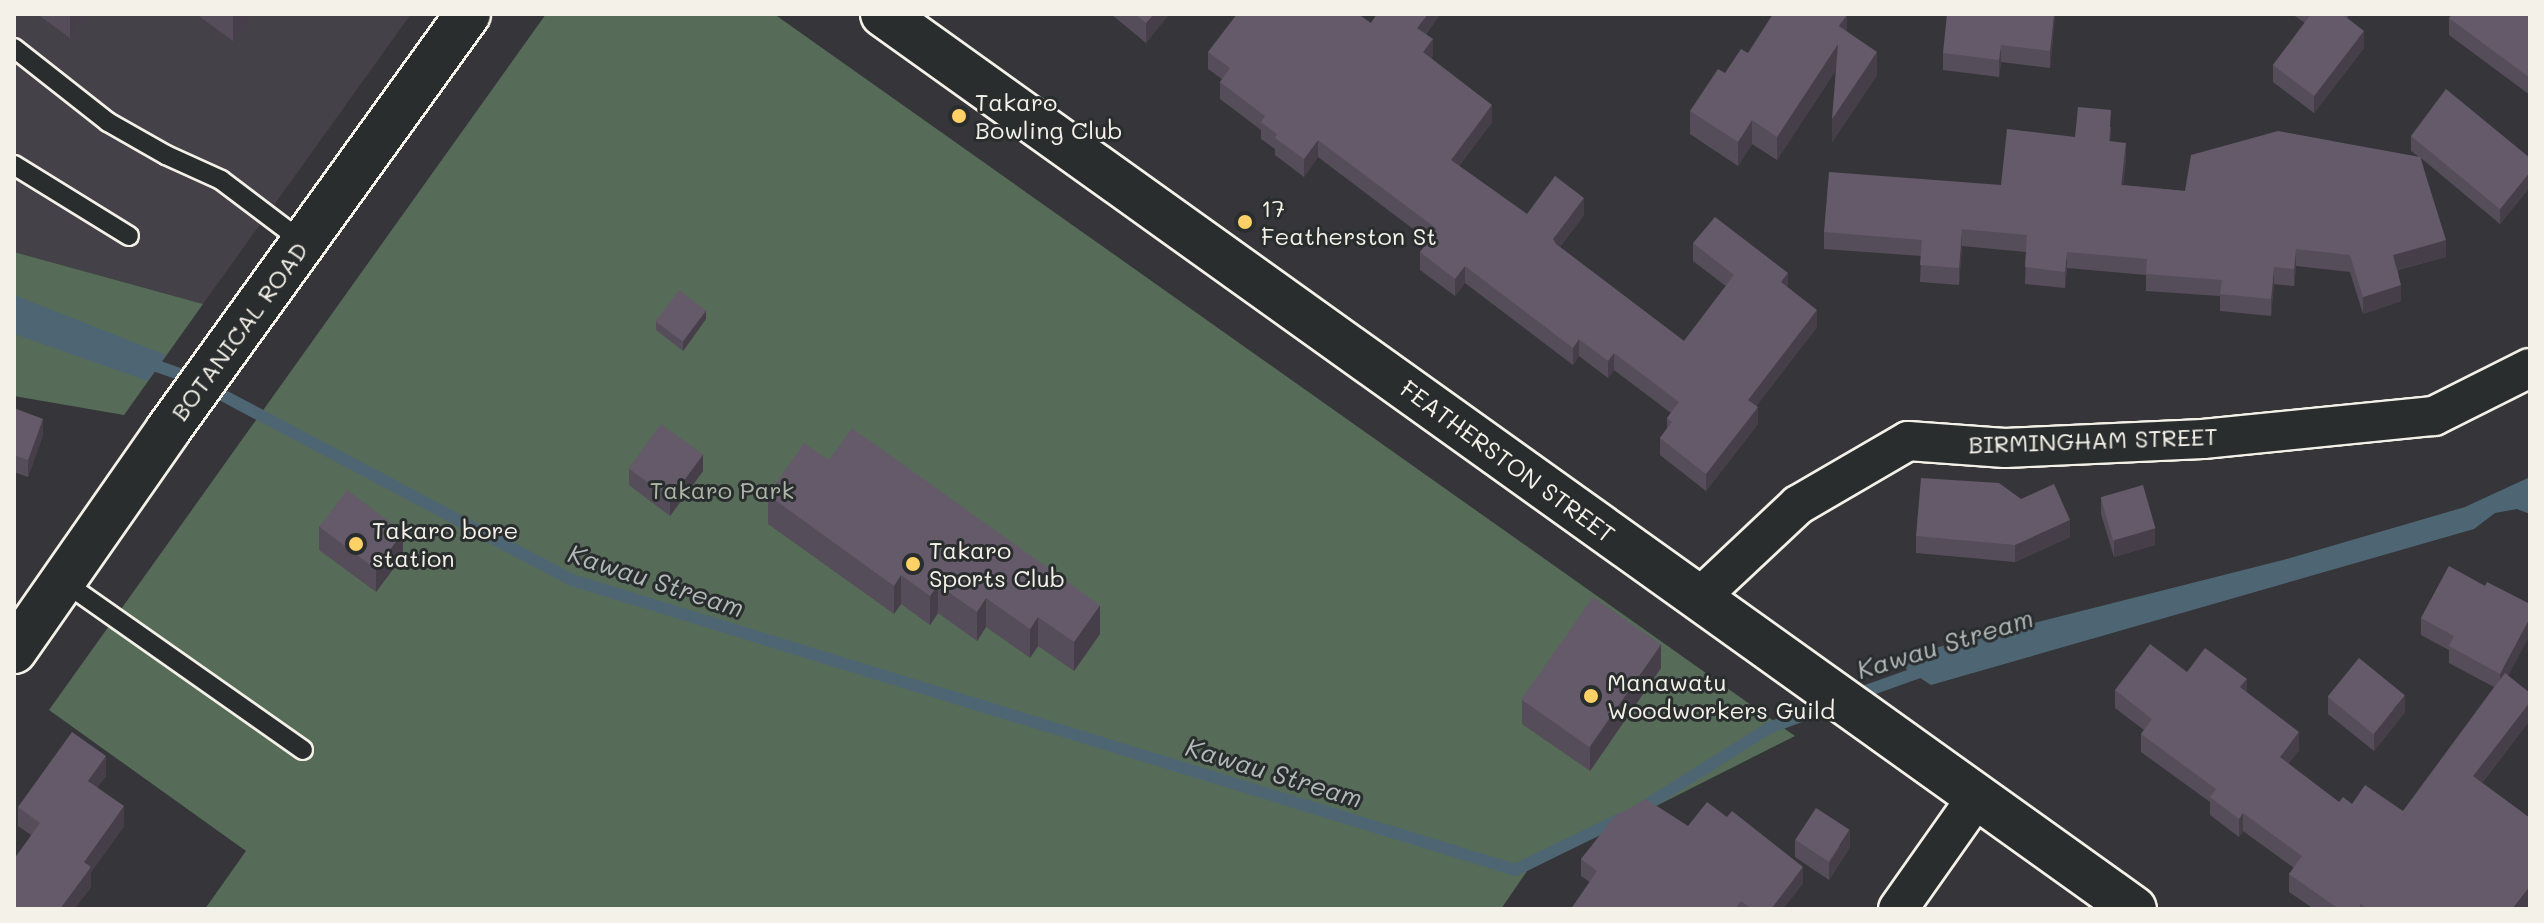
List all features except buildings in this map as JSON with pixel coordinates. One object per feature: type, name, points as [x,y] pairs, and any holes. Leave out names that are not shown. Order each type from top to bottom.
[{"type":"main road","name":"BOTANICAL ROAD","points":[[14,651],[168,430],[468,14]]},
{"type":"main road","name":"FEATHERSTON STREET","points":[[883,14],[2134,909]]},
{"type":"street","name":"BIRMINGHAM STREET","points":[[1699,598],[1798,505],[1908,441],[2005,448],[2187,440],[2434,416],[2530,368]]},
{"type":"street","points":[[1898,909],[1977,797]]},
{"type":"lane","points":[[14,48],[108,122],[166,155],[221,180],[303,242]]},
{"type":"lane","points":[[14,165],[129,236]]},
{"type":"lane","points":[[64,582],[303,750]]},
{"type":"shaded area","points":[[14,14],[411,14],[203,304],[14,252]]},
{"type":"green space","name":"Takaro Park","points":[[546,14],[774,14],[1795,736],[1527,871],[1501,909],[205,909],[246,851],[49,710]]},
{"type":"green space","points":[[14,252],[203,304],[124,415],[14,396]]},
{"type":"water","points":[[14,295],[166,355],[148,381],[14,334]]},
{"type":"water","points":[[2530,477],[2530,514],[2517,509],[2495,513],[2474,529],[1931,685],[1891,659],[2283,560],[2465,507]]},
{"type":"waterway","name":"Kawau Stream","points":[[143,361],[193,379]]},
{"type":"waterway","name":"Kawau Stream","points":[[209,388],[572,580],[1515,870],[1620,819]]},
{"type":"waterway","name":"Kawau Stream","points":[[1855,695],[1928,669]]},
{"type":"waterway","name":"Kawau Stream","points":[[1640,809],[1769,728],[1830,705]]},
{"type":"place","name":"Takaro Bowling Club","points":[[959,116]]},
{"type":"place","name":"17 Featherston St","points":[[1245,222]]},
{"type":"place","name":"Takaro bore station","points":[[356,544]]},
{"type":"place","name":"Takaro Sports Club","points":[[913,564]]},
{"type":"place","name":"Manawatu Woodworkers Guild","points":[[1591,696]]}]
